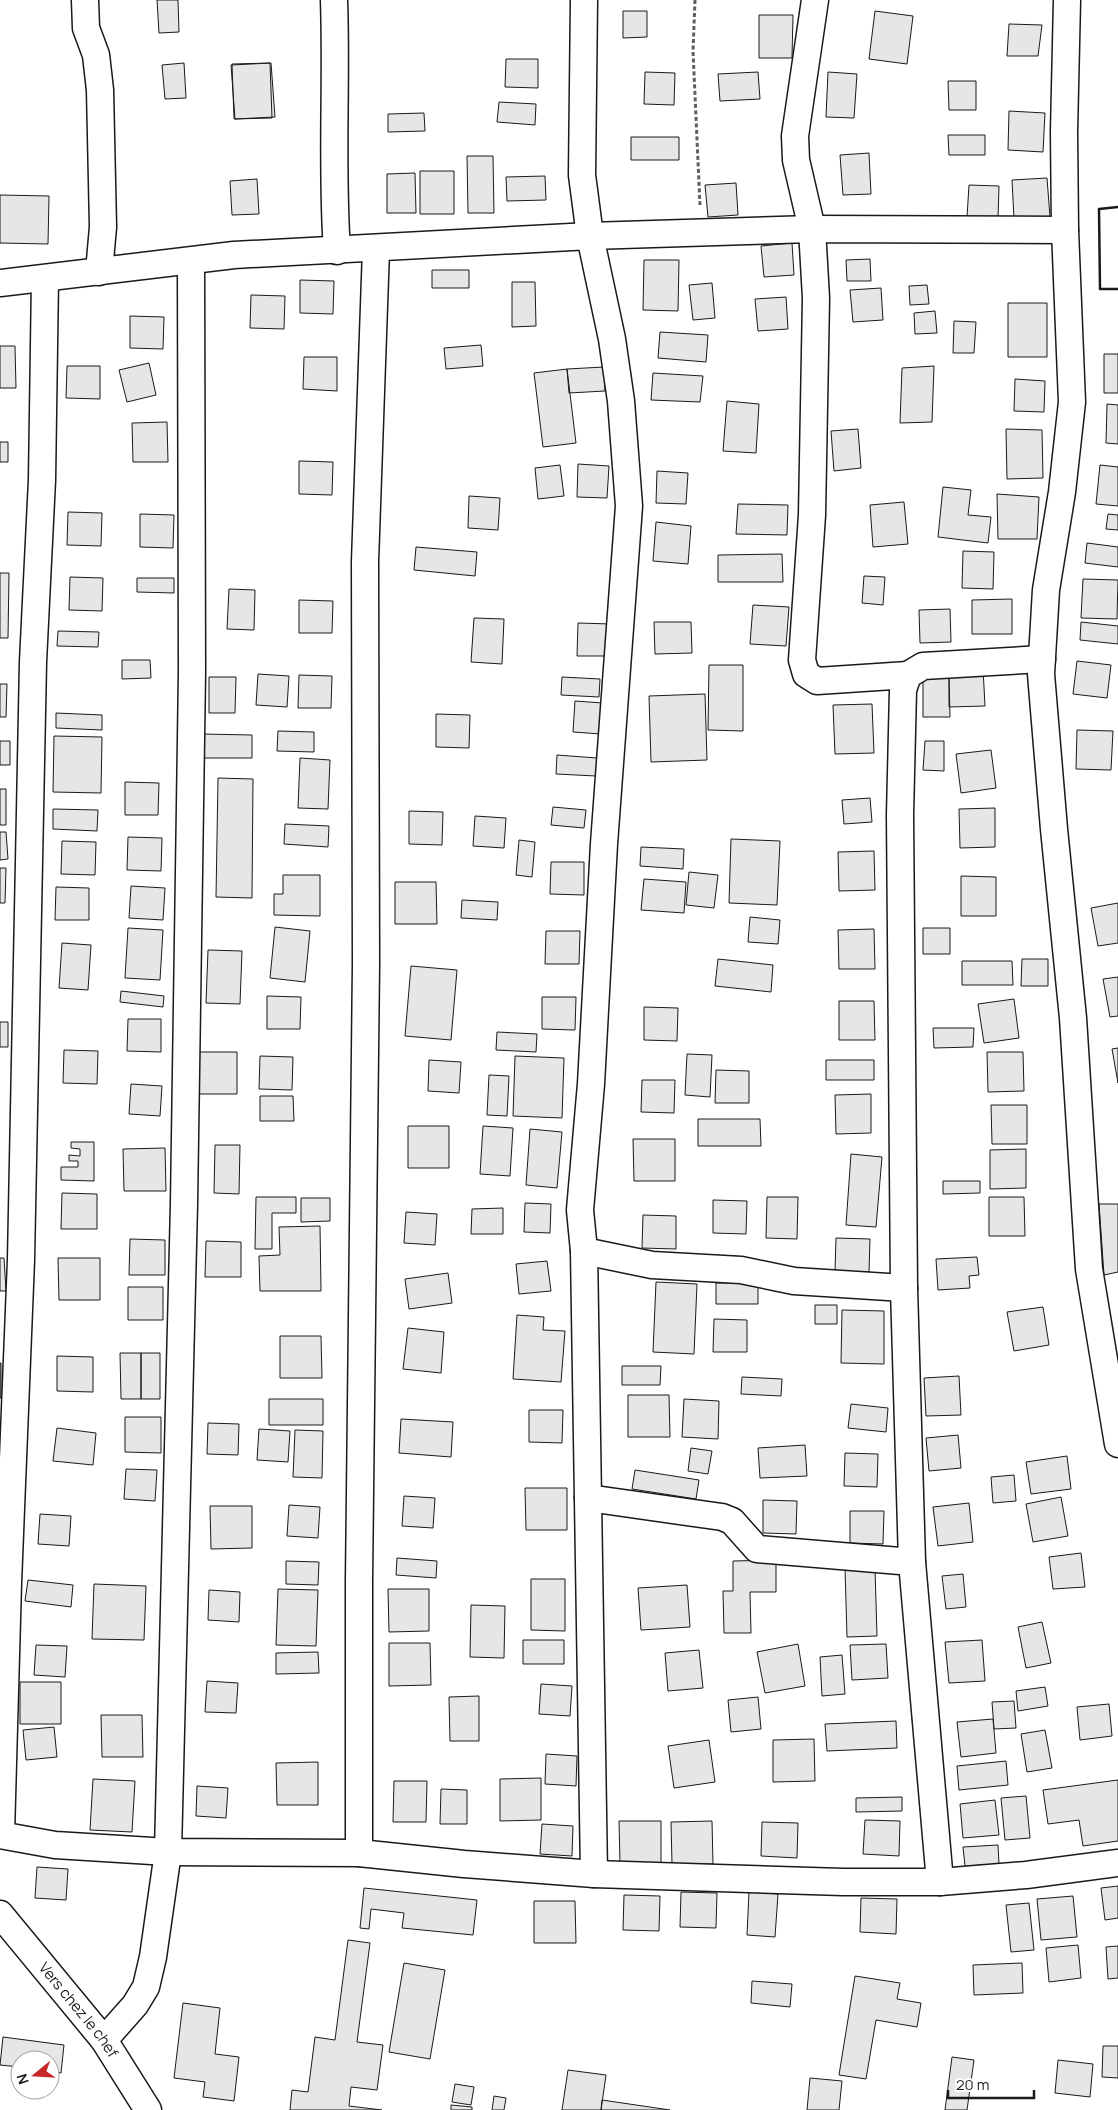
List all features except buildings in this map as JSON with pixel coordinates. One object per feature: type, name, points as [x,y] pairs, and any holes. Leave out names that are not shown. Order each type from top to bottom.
[{"type":"street","points":[[85,0],[85,18],[96,55],[100,90],[103,227],[99,272]]},
{"type":"street","points":[[334,0],[336,140],[333,194],[337,251]]},
{"type":"street","points":[[584,0],[582,175],[590,236],[612,339],[621,401],[629,506],[604,844],[591,1084],[580,1210],[584,1251],[594,1874]]},
{"type":"street","points":[[815,0],[795,136],[796,160],[812,229],[816,298],[813,505],[802,660],[806,674],[817,681],[908,675],[923,666],[1042,659]]},
{"type":"street","points":[[1067,0],[1064,132],[1065,230],[1072,402],[1062,492],[1046,590],[1041,674],[1054,829],[1074,1018],[1088,1269],[1108,1319],[1118,1444]]},
{"type":"street","points":[[0,283],[234,255],[376,249],[590,236],[812,229],[1065,230]]},
{"type":"street","points":[[359,1853],[359,1571],[366,964],[365,562],[376,249]]},
{"type":"street","points":[[104,2040],[134,2005],[146,1987],[153,1958],[168,1852],[184,1204],[192,672],[191,261]]},
{"type":"street","points":[[46,279],[42,480],[33,672],[21,1260],[0,1835],[55,1845],[168,1852],[359,1853],[464,1864],[594,1874],[843,1882],[940,1882],[1026,1875],[1118,1863]]},
{"type":"street","points":[[908,675],[903,690],[900,815],[904,1288],[912,1562],[940,1882]]},
{"type":"street","points":[[584,1251],[652,1266],[741,1270],[794,1281],[904,1288]]},
{"type":"street","points":[[588,1498],[722,1517],[732,1521],[756,1549],[912,1562]]},
{"type":"street","name":"Vers chez le chef","points":[[0,1914],[104,2040],[148,2110]]},
{"type":"path","points":[[695,0],[693,51],[697,185],[703,233]]},
{"type":"wall","points":[[1118,207],[1099,209],[1100,289],[1118,289]]}]
